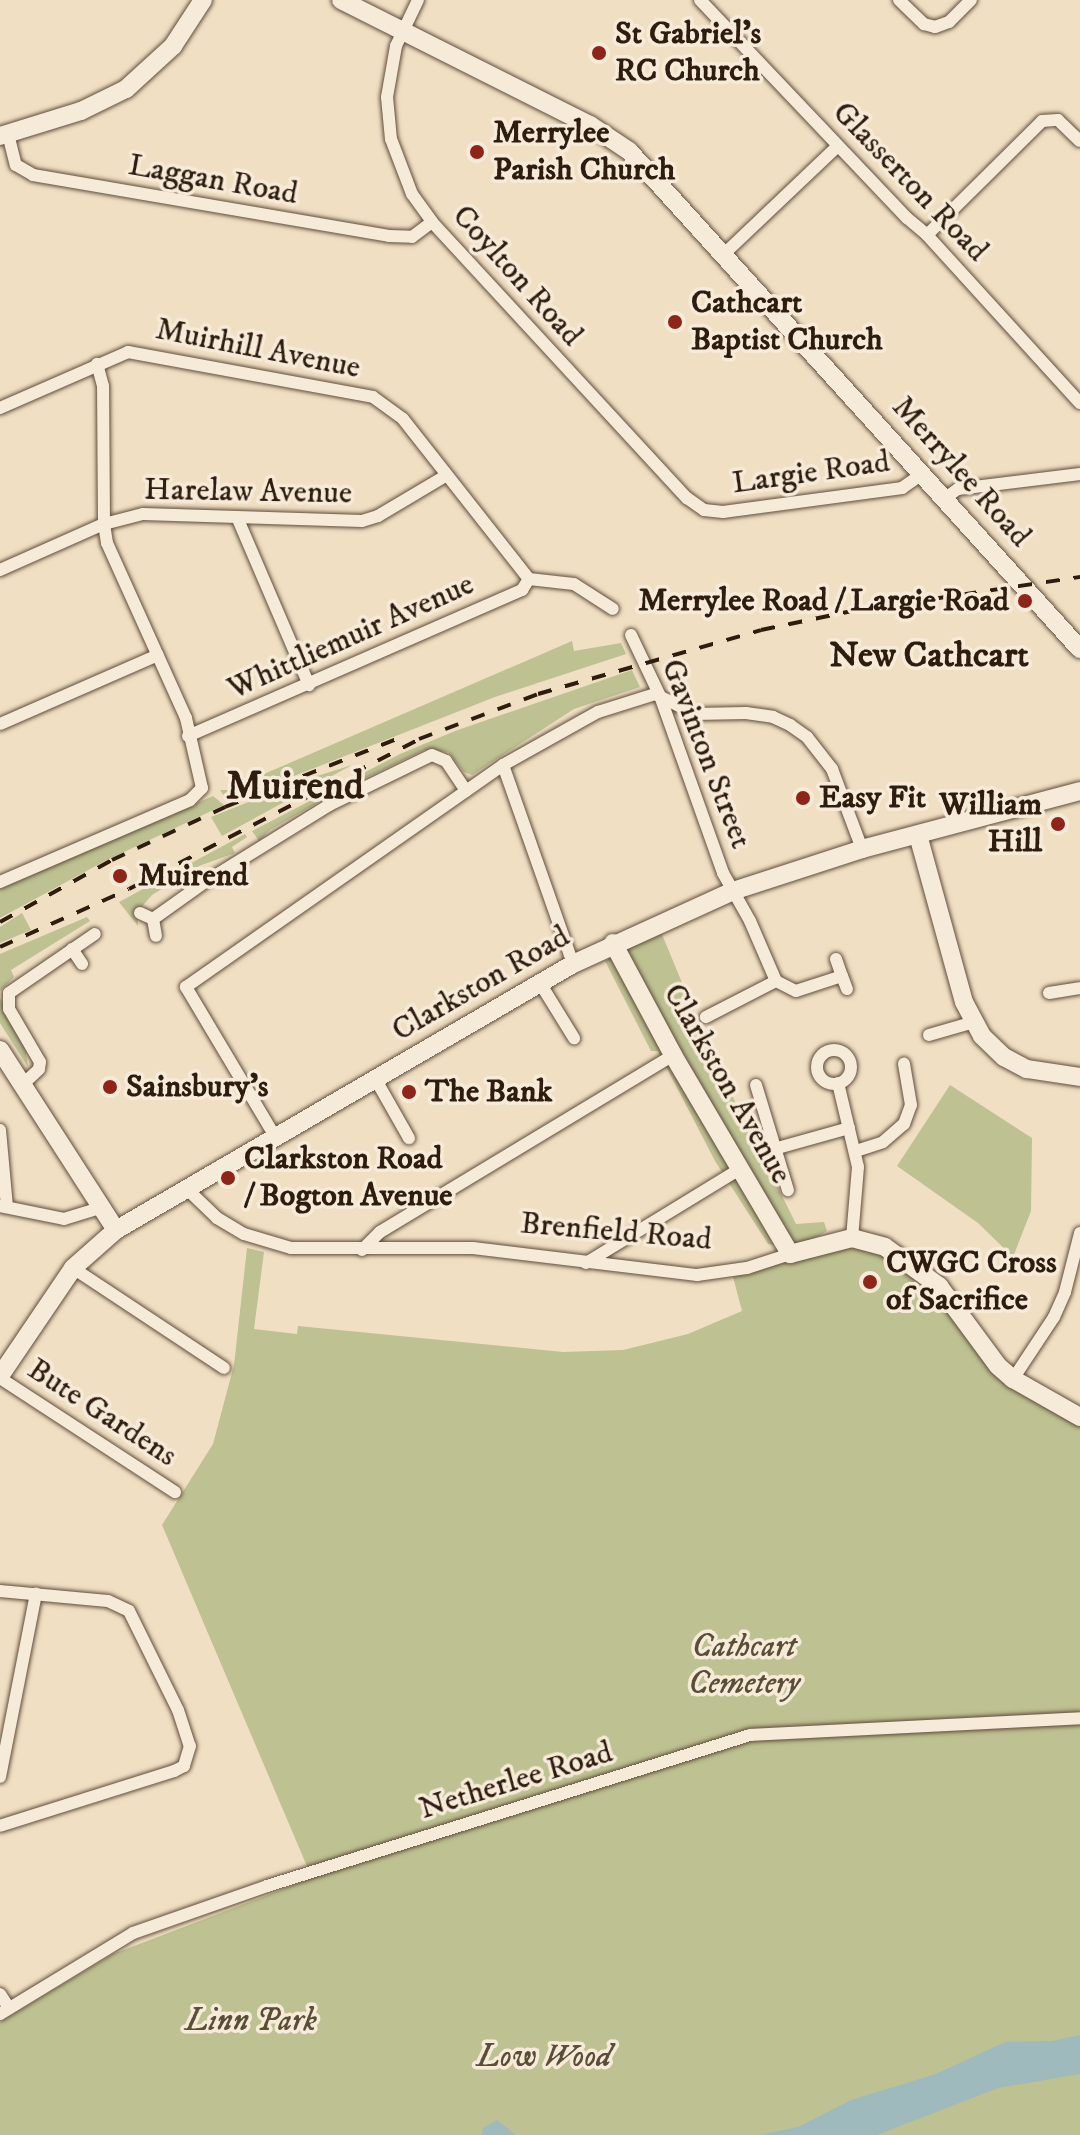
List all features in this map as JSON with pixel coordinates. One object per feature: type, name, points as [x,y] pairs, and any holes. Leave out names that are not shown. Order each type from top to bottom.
[{"type":"main road","points":[[4,135],[81,111],[126,89],[173,46],[203,0]]},
{"type":"main road","name":"Merrylee Road","points":[[341,0],[610,136],[644,164],[1080,649]]},
{"type":"main road","name":"Clarkston Road","points":[[0,1377],[73,1268],[116,1230],[573,964],[613,943],[733,891],[862,849],[1080,791]]},
{"type":"main road","points":[[918,835],[956,975],[974,1022],[984,1038],[1015,1063],[1042,1073],[1080,1077]]},
{"type":"main road","name":"Clarkston Avenue","points":[[613,943],[673,1055],[790,1254]]},
{"type":"main road","points":[[0,1050],[116,1230]]},
{"type":"main road","points":[[852,1238],[885,1247],[939,1286],[998,1366],[1013,1379],[1080,1417]]},
{"type":"main road","name":"Brenfield Road","points":[[790,1254],[852,1238]]},
{"type":"street","name":"Coylton Road","points":[[418,0],[402,32],[388,78],[391,139],[412,194],[432,222],[670,481],[704,510]]},
{"type":"street","name":"Glasserton Road","points":[[700,0],[927,235],[1080,403]]},
{"type":"street","points":[[899,0],[924,24],[935,27],[949,22],[971,0]]},
{"type":"street","points":[[927,235],[1042,121],[1058,120],[1080,141]]},
{"type":"street","name":"Laggan Road","points":[[4,135],[16,165],[33,175],[404,238],[412,237],[432,222]]},
{"type":"street","points":[[724,254],[838,146]]},
{"type":"street","name":"Muirhill Avenue","points":[[0,408],[128,352],[373,397],[403,419],[529,579]]},
{"type":"street","points":[[0,882],[190,800],[202,788],[186,718],[107,543],[104,524],[103,386],[97,364]]},
{"type":"street","name":"Largie Road","points":[[704,510],[723,512],[902,488],[922,474]]},
{"type":"street","points":[[944,499],[958,489],[1080,474]]},
{"type":"street","name":"Harelaw Avenue","points":[[0,570],[104,524],[143,514],[362,521],[378,516],[447,475]]},
{"type":"street","points":[[237,517],[309,685]]},
{"type":"street","points":[[529,579],[574,584],[613,609]]},
{"type":"street","name":"Whittliemuir Avenue","points":[[188,736],[522,590],[529,579]]},
{"type":"street","name":"Gavinton Street","points":[[631,635],[660,696],[703,825],[776,981]]},
{"type":"street","points":[[0,724],[158,655]]},
{"type":"street","points":[[276,1138],[186,987],[503,765],[598,712],[648,695],[660,696],[695,714],[746,713],[773,717],[807,737],[832,769],[862,849]]},
{"type":"street","points":[[153,919],[205,882],[329,805],[432,755],[446,761],[466,791]]},
{"type":"street","points":[[503,765],[573,964]]},
{"type":"street","points":[[140,913],[153,919]]},
{"type":"street","points":[[153,919],[156,936]]},
{"type":"street","points":[[22,1085],[39,1069],[40,1062],[7,999],[16,985],[95,934]]},
{"type":"street","points":[[72,949],[82,964]]},
{"type":"street","points":[[706,1017],[776,981],[796,991],[844,983],[836,959]]},
{"type":"street","points":[[540,983],[574,1038]]},
{"type":"street","points":[[1049,993],[1079,993]]},
{"type":"street","points":[[929,1035],[974,1022]]},
{"type":"street","points":[[362,1250],[380,1232],[673,1055]]},
{"type":"street","points":[[856,1151],[883,1142],[904,1124],[911,1105],[904,1064]]},
{"type":"street","points":[[376,1080],[409,1138]]},
{"type":"street","points":[[838,1083],[856,1151],[852,1238]]},
{"type":"street","points":[[756,1085],[788,1190]]},
{"type":"street","points":[[774,1149],[849,1128]]},
{"type":"street","points":[[0,1130],[3,1207],[64,1219],[101,1208]]},
{"type":"street","points":[[585,1263],[740,1169]]},
{"type":"street","name":"Brenfield Road","points":[[187,1189],[217,1218],[277,1245],[362,1250],[473,1248],[697,1275],[747,1268],[790,1254]]},
{"type":"street","points":[[1013,1379],[1054,1317],[1065,1292],[1080,1233]]},
{"type":"street","points":[[73,1268],[224,1368]]},
{"type":"street","name":"Bute Gardens","points":[[0,1377],[175,1492]]},
{"type":"street","points":[[0,1591],[108,1601],[129,1611],[178,1710],[190,1746],[189,1758],[174,1771],[0,1826]]},
{"type":"street","points":[[0,1777],[36,1594]]},
{"type":"street","name":"Netherlee Road","points":[[5,2011],[133,1933],[302,1875],[750,1735],[1080,1718]]},
{"type":"street","points":[[0,1994],[5,2011]]},
{"type":"green space","points":[[572,641],[574,651],[621,643],[626,654],[495,697],[228,802],[220,790],[227,790]]},
{"type":"green space","points":[[632,670],[640,687],[574,709],[472,775],[464,772],[448,752],[424,750],[338,791],[270,830],[259,841],[252,831],[400,754],[455,731]]},
{"type":"green space","points":[[352,765],[222,836],[211,817],[301,781]]},
{"type":"green space","points":[[213,796],[224,805],[105,861],[0,918],[0,889]]},
{"type":"green space","points":[[245,834],[247,837],[232,847],[235,853],[199,866],[152,895],[138,911],[138,926],[119,902]]},
{"type":"green space","points":[[22,913],[31,930],[0,943],[0,927]]},
{"type":"green space","points":[[87,917],[90,921],[11,970],[14,977],[0,991],[0,954]]},
{"type":"green space","points":[[661,932],[712,1055],[796,1224],[824,1222],[827,1231],[798,1248],[768,1244],[715,1161],[658,1051],[651,1051],[605,961]]},
{"type":"green space","points":[[0,998],[24,1040],[28,1067],[0,1023]]},
{"type":"green space","points":[[950,1085],[1032,1138],[1031,1211],[1013,1257],[978,1223],[897,1166]]},
{"type":"green space","name":"Cathcart Cemetery","points":[[865,1247],[889,1257],[939,1298],[983,1360],[1080,1425],[1080,2135],[0,2135],[0,2022],[113,1954],[312,1878],[162,1525],[213,1444],[234,1365],[247,1248],[264,1252],[254,1329],[297,1334],[298,1326],[563,1352],[623,1350],[688,1334],[742,1311],[733,1277],[830,1249]]},
{"type":"water","points":[[1080,2035],[1080,2074],[998,2088],[877,2135],[759,2135],[798,2127],[851,2100],[936,2074],[1005,2042],[1052,2041]]},
{"type":"water","points":[[497,2120],[516,2135],[482,2135],[483,2128]]},
{"type":"railway","points":[[0,947],[129,889],[419,739],[538,694],[761,630],[852,611],[1080,577]]},
{"type":"railway","points":[[0,922],[112,860],[225,807],[399,738]]},
{"type":"place","name":"St Gabriel's RC Church","points":[[599,53]]},
{"type":"place","name":"Merrylee Parish Church","points":[[477,152]]},
{"type":"place","name":"Cathcart Baptist Church","points":[[675,322]]},
{"type":"place","name":"Merrylee Road / Largie Road","points":[[1025,601]]},
{"type":"place","name":"Easy Fit","points":[[803,798]]},
{"type":"place","name":"William Hill","points":[[1058,824]]},
{"type":"place","name":"Muirend","points":[[120,876]]},
{"type":"place","name":"Sainsbury's","points":[[110,1087]]},
{"type":"place","name":"The Bank","points":[[409,1092]]},
{"type":"place","name":"Clarkston Road / Bogton Avenue","points":[[228,1178]]},
{"type":"place","name":"CWGC Cross of Sacrifice","points":[[870,1282]]},
{"type":"district","name":"New Cathcart","points":[[929,656]]},
{"type":"district","name":"Muirend","points":[[295,787]]},
{"type":"park label","name":"Linn Park","points":[[251,2021]]},
{"type":"park label","name":"Low Wood","points":[[544,2057]]}]
